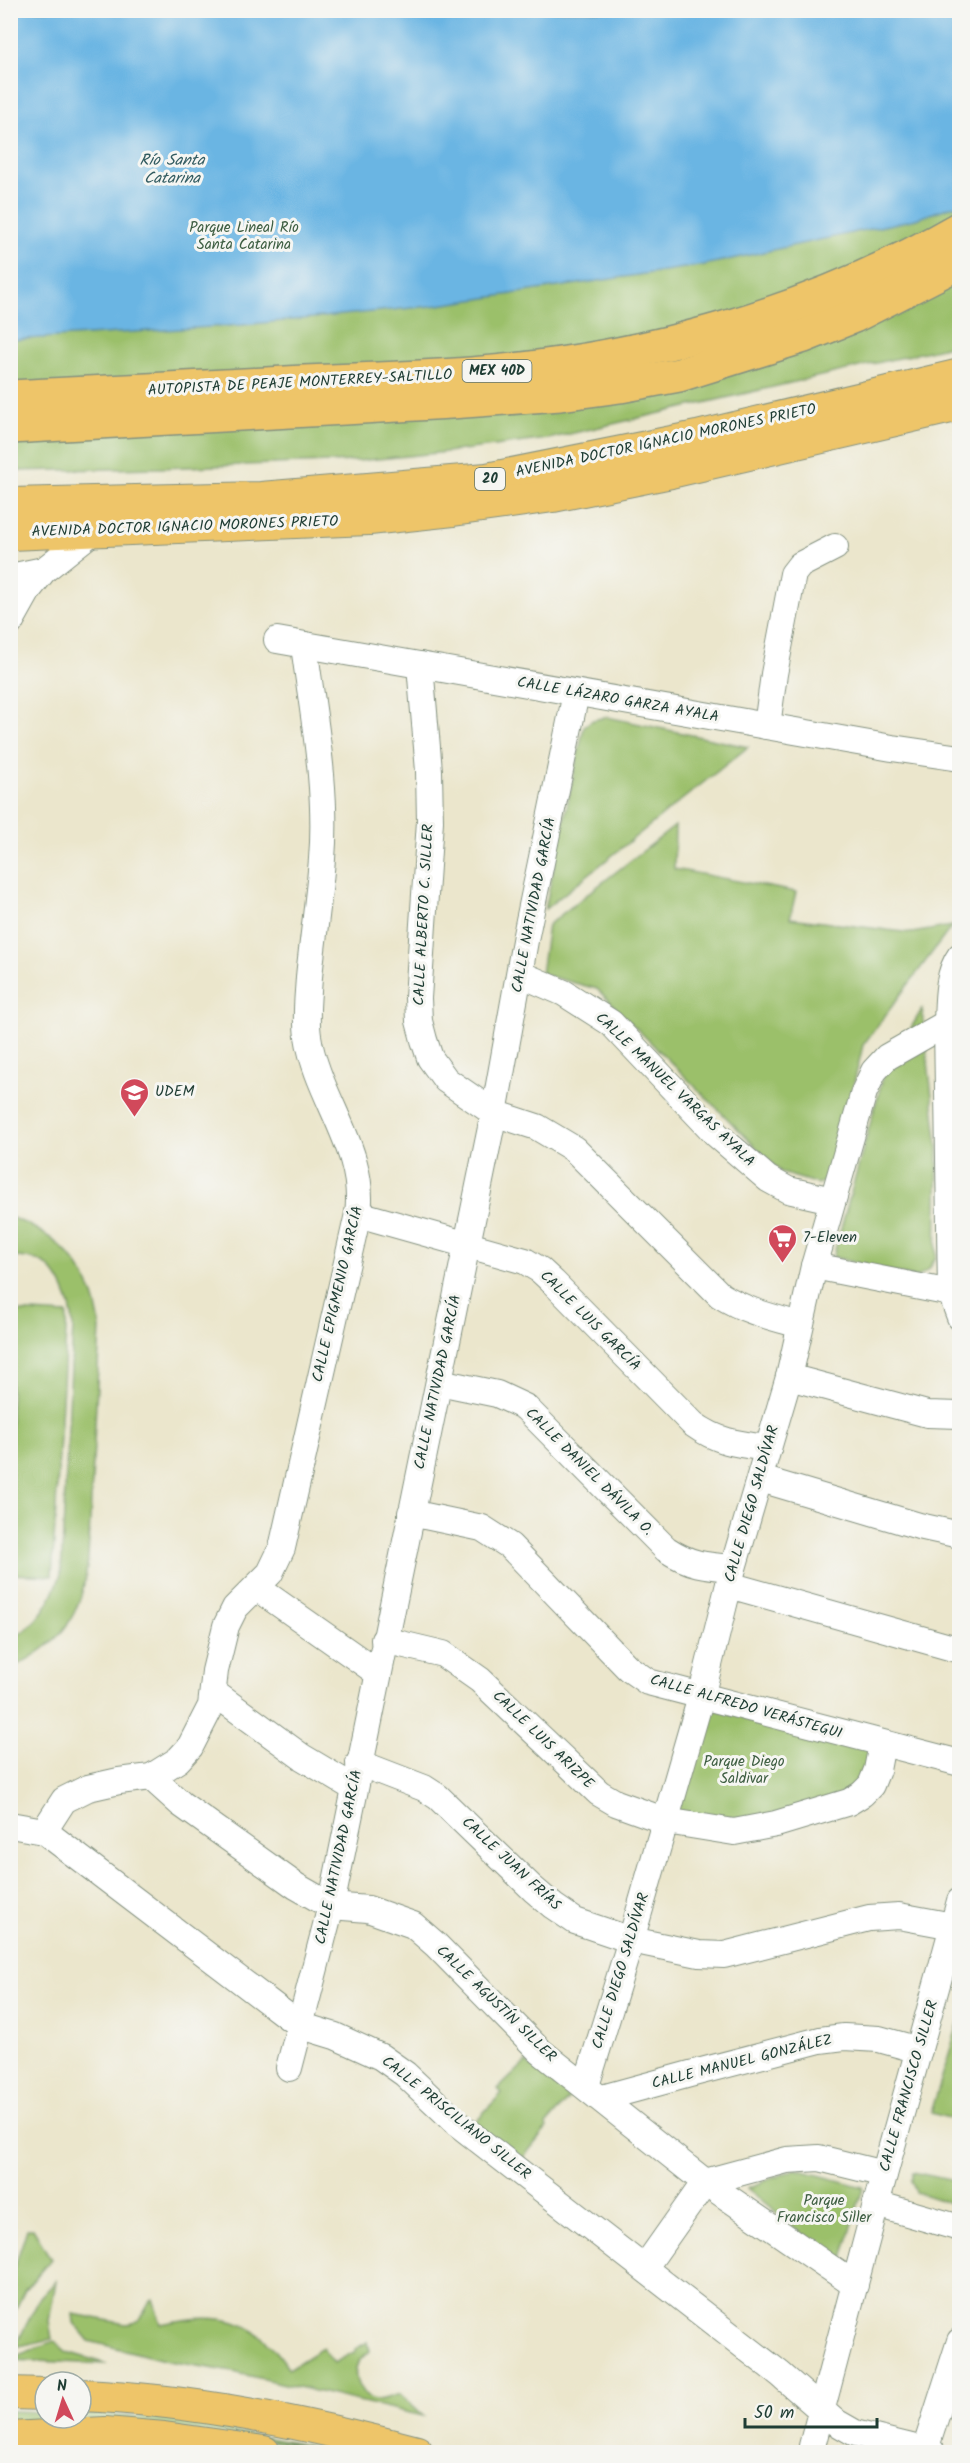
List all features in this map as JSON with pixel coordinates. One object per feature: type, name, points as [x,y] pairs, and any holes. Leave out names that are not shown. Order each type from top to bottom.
[{"type":"highway","name":"AUTOPISTA DE PEAJE MONTERREY-SALTILLO","points":[[10,397],[472,374],[570,362],[686,340],[740,325],[874,273],[960,228]]},
{"type":"highway","name":"AUTOPISTA DE PEAJE MONTERREY-SALTILLO","points":[[10,427],[451,402],[560,394],[620,386],[679,375],[804,336],[854,316],[960,262]]},
{"type":"main road","name":"AVENIDA DOCTOR IGNACIO MORONES PRIETO","points":[[10,504],[261,498],[488,479],[697,437],[960,375]]},
{"type":"main road","name":"AVENIDA DOCTOR IGNACIO MORONES PRIETO","points":[[10,534],[369,519],[553,496],[671,472],[960,405]]},
{"type":"main road","points":[[10,2392],[33,2393]]},
{"type":"main road","points":[[93,2397],[168,2402],[288,2420],[417,2452]]},
{"type":"main road","points":[[10,2438],[122,2434],[231,2446],[264,2452]]},
{"type":"street","points":[[10,623],[29,590],[44,570],[92,532]]},
{"type":"street","points":[[767,726],[774,674],[794,574],[800,565],[834,547]]},
{"type":"street","points":[[10,577],[44,570]]},
{"type":"street","name":"CALLE LÁZARO GARZA AYALA","points":[[277,640],[960,758]]},
{"type":"street","name":"CALLE EPIGMENIO GARCÍA","points":[[151,1778],[178,1760],[190,1747],[204,1723],[211,1706],[215,1671],[226,1626],[235,1608],[270,1573],[282,1548],[358,1214],[359,1191],[355,1164],[313,1056],[308,1036],[306,1009],[322,845],[319,765],[304,645]]},
{"type":"street","name":"CALLE ALBERTO C. SILLER","points":[[420,665],[429,771],[430,821],[418,998],[419,1021],[430,1058],[446,1080],[494,1113],[537,1127],[574,1149],[720,1295],[748,1310],[800,1325]]},
{"type":"street","name":"CALLE NATIVIDAD GARCÍA","points":[[289,2068],[331,1906],[494,1113],[526,935],[576,693]]},
{"type":"street","points":[[960,956],[955,963],[950,988],[947,1023],[951,1293],[960,1317]]},
{"type":"street","name":"CALLE MANUEL VARGAS AYALA","points":[[520,974],[564,993],[610,1023],[717,1135],[768,1179],[788,1190],[832,1200]]},
{"type":"street","name":"CALLE DIEGO SALDÍVAR","points":[[594,2092],[632,1940],[701,1697],[731,1576],[789,1377],[814,1266],[864,1092],[874,1071],[887,1057],[947,1023]]},
{"type":"street","name":"CALLE LUIS GARCÍA","points":[[358,1214],[525,1261],[540,1270],[693,1424],[711,1437],[732,1444],[768,1448]]},
{"type":"street","points":[[814,1266],[951,1293]]},
{"type":"street","points":[[789,1377],[927,1414],[960,1415]]},
{"type":"street","name":"CALLE DANIEL DÁVILA O.","points":[[439,1382],[497,1394],[525,1407],[666,1549],[683,1560],[960,1650]]},
{"type":"street","points":[[760,1479],[919,1526],[960,1535]]},
{"type":"street","name":"CALLE ALFREDO VERÁSTEGUI","points":[[411,1513],[482,1528],[510,1546],[628,1668],[648,1682],[960,1763]]},
{"type":"street","points":[[257,1588],[378,1673]]},
{"type":"street","name":"CALLE LUIS ARIZPE","points":[[384,1640],[443,1654],[460,1664],[480,1680],[599,1793],[616,1803],[666,1821],[734,1832],[776,1824],[849,1802],[871,1785],[877,1770],[882,1744]]},
{"type":"street","points":[[213,1692],[302,1757],[354,1788]]},
{"type":"street","name":"CALLE JUAN FRÍAS","points":[[359,1763],[424,1788],[453,1810],[552,1906],[575,1920],[632,1940],[699,1954],[724,1955],[869,1918],[899,1916],[953,1926]]},
{"type":"street","points":[[10,1826],[44,1831],[64,1800],[88,1788],[119,1780],[151,1778]]},
{"type":"street","name":"CALLE AGUSTÍN SILLER","points":[[151,1778],[181,1804],[296,1886],[331,1906],[368,1909],[413,1925],[436,1945],[540,2051],[705,2182],[855,2285]]},
{"type":"street","name":"CALLE PRISCILIANO SILLER","points":[[44,1831],[299,2025],[335,2036],[381,2057],[405,2074],[458,2124],[645,2267],[780,2374],[834,2421],[855,2433],[928,2451]]},
{"type":"street","name":"CALLE FRANCISCO SILLER","points":[[812,2446],[960,1901]]},
{"type":"street","name":"CALLE MANUEL GONZÁLEZ","points":[[594,2092],[820,2040],[844,2037],[879,2039],[919,2050]]},
{"type":"street","points":[[645,2267],[705,2182],[787,2160],[819,2158],[884,2174]]},
{"type":"street","points":[[876,2204],[960,2228]]},
{"type":"street","points":[[928,2451],[959,2342]]},
{"type":"green space","name":"Río Santa Catarina","points":[[10,11],[959,11],[959,344],[548,439],[358,461],[11,471]]},
{"type":"green space","points":[[607,717],[748,747],[545,909],[584,726],[593,720]]},
{"type":"green space","points":[[675,826],[674,869],[796,892],[790,918],[912,933],[952,926],[863,1045],[832,1177],[818,1184],[782,1173],[597,989],[541,974],[548,925]]},
{"type":"green space","points":[[922,1009],[938,1148],[936,1257],[929,1269],[916,1278],[833,1257],[884,1074]]},
{"type":"green space","points":[[10,1217],[45,1234],[72,1259],[83,1273],[91,1290],[100,1328],[88,1558],[81,1596],[75,1612],[56,1638],[29,1659],[11,1668],[11,1639],[36,1620],[53,1594],[61,1574],[73,1326],[68,1299],[53,1272],[39,1261],[11,1257]]},
{"type":"green space","points":[[11,1311],[67,1314],[52,1576],[11,1574]]},
{"type":"green space","name":"Parque Diego Saldivar","points":[[707,1706],[875,1748],[860,1790],[748,1826],[673,1811]]},
{"type":"green space","points":[[959,2021],[959,2121],[931,2113]]},
{"type":"green space","points":[[526,2062],[570,2097],[546,2125],[547,2128],[522,2159],[473,2124],[502,2093],[498,2089]]},
{"type":"green space","name":"Parque Francisco Siller","points":[[796,2169],[863,2187],[841,2266],[747,2188]]},
{"type":"green space","points":[[913,2172],[959,2182],[959,2206],[916,2192],[911,2181]]},
{"type":"green space","points":[[27,2229],[33,2229],[51,2259],[25,2290],[11,2319],[11,2278]]},
{"type":"green space","points":[[56,2281],[49,2321],[52,2339],[15,2347],[40,2298]]},
{"type":"green space","points":[[153,2299],[161,2324],[200,2318],[234,2322],[249,2328],[263,2338],[289,2369],[322,2348],[334,2363],[368,2342],[370,2351],[359,2361],[356,2370],[357,2382],[362,2392],[376,2400],[400,2394],[423,2416],[233,2372],[168,2361],[89,2341],[74,2323],[73,2314],[126,2324],[133,2323],[141,2318]]},
{"type":"green space","points":[[54,2341],[67,2352],[107,2364],[11,2360],[11,2358]]},
{"type":"green space","points":[[10,2411],[33,2412],[33,2426],[11,2426]]},
{"type":"green space","points":[[93,2414],[167,2418],[325,2449],[150,2424],[93,2425]]},
{"type":"water","name":"Río Santa Catarina","points":[[11,10],[959,11],[959,204],[916,219],[704,265],[432,306],[242,325],[11,340]]},
{"type":"place","name":"UDEM","points":[[134,1118]]},
{"type":"place","name":"7-Eleven","points":[[782,1264]]},
{"type":"park label","name":"Parque Lineal Río Santa Catarina","points":[[244,236]]}]
